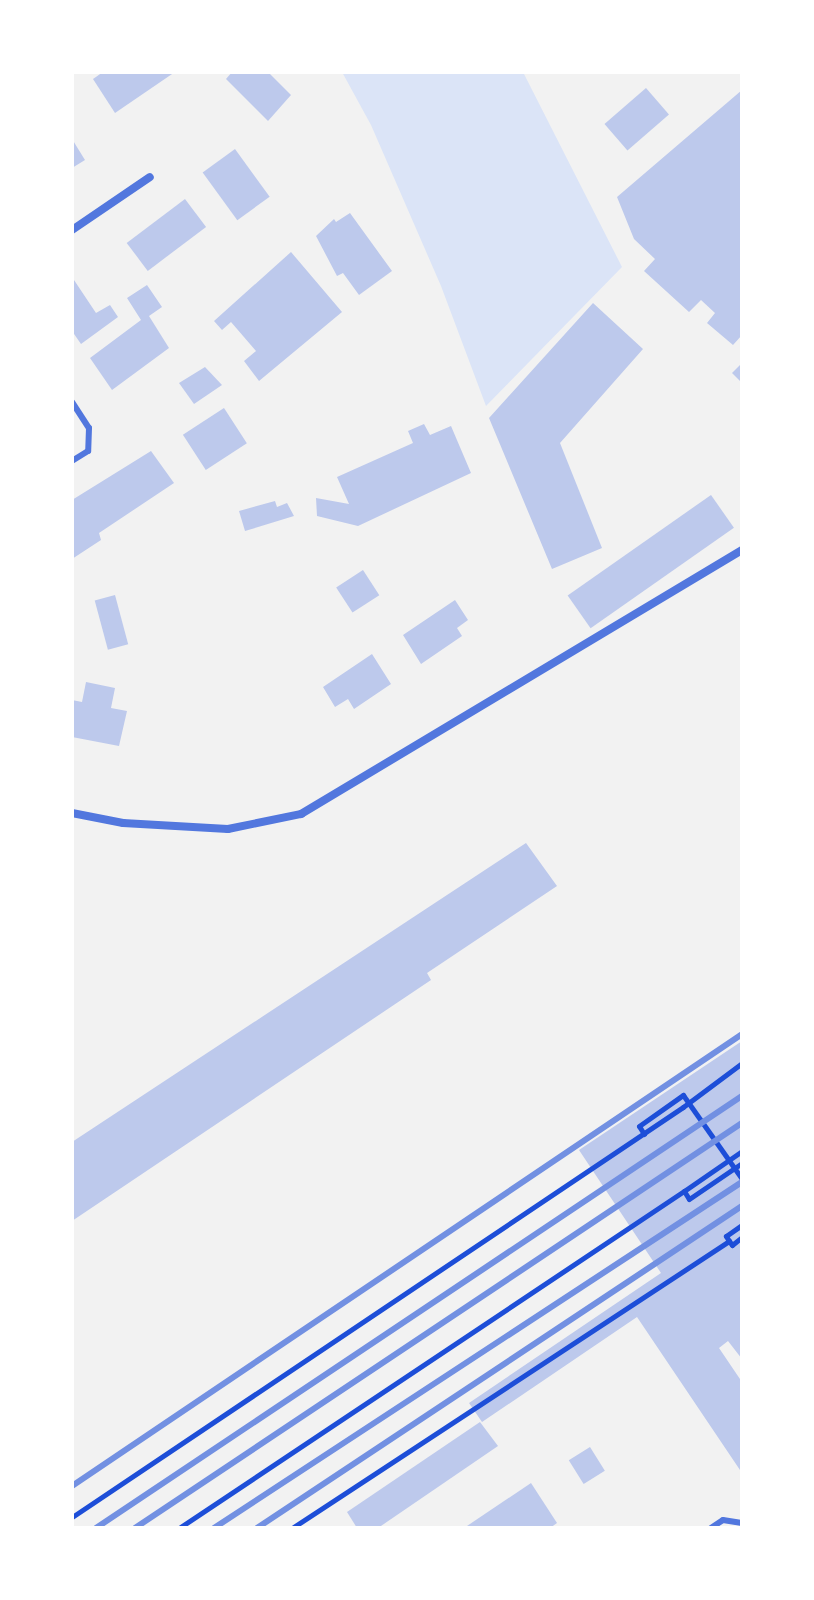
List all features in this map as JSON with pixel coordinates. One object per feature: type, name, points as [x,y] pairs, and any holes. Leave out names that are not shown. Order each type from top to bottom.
[{"type":"street","points":[[72,230],[150,177]]},
{"type":"street","points":[[72,813],[123,823],[228,829],[301,814],[742,550]]},
{"type":"lane","points":[[72,402],[89,428],[88,451],[72,461]]},
{"type":"lane","points":[[711,1528],[723,1520],[742,1523]]},
{"type":"path","points":[[72,1517],[644,1134],[742,1063]]},
{"type":"path","points":[[644,1134],[639,1126],[683,1095],[742,1179]]},
{"type":"path","points":[[179,1528],[742,1151]]},
{"type":"path","points":[[684,1191],[689,1199],[742,1163]]},
{"type":"path","points":[[742,1225],[726,1236],[732,1245],[742,1237]]},
{"type":"path","points":[[292,1528],[729,1241]]},
{"type":"shaded area","points":[[342,72],[523,72],[622,267],[486,406],[441,286],[371,125]]},
{"type":"building","points":[[103,72],[175,72],[115,113],[93,79]]},
{"type":"building","points":[[232,72],[268,72],[291,95],[268,121],[226,79]]},
{"type":"building","points":[[646,88],[669,114],[627,150],[604,124]]},
{"type":"building","points":[[742,90],[742,335],[733,345],[707,323],[715,313],[701,300],[689,312],[644,271],[655,259],[634,239],[617,197]]},
{"type":"building","points":[[72,139],[85,160],[72,168]]},
{"type":"building","points":[[235,149],[270,197],[237,220],[203,173]]},
{"type":"building","points":[[185,199],[206,227],[148,271],[127,243]]},
{"type":"building","points":[[350,213],[392,271],[359,295],[343,273],[337,276],[316,236],[334,219],[336,222]]},
{"type":"building","points":[[291,252],[342,312],[259,381],[244,361],[256,351],[231,322],[222,330],[214,321]]},
{"type":"building","points":[[72,277],[96,313],[110,305],[118,317],[81,344],[72,331]]},
{"type":"building","points":[[147,285],[162,307],[149,316],[169,348],[112,390],[90,358],[141,320],[127,298]]},
{"type":"building","points":[[593,303],[643,349],[560,443],[602,548],[552,569],[489,418]]},
{"type":"building","points":[[742,363],[742,383],[732,373]]},
{"type":"building","points":[[205,367],[222,385],[194,404],[179,383]]},
{"type":"building","points":[[224,408],[247,443],[206,470],[183,435]]},
{"type":"building","points":[[424,424],[430,435],[451,426],[471,473],[358,526],[317,516],[316,498],[349,504],[337,477],[413,443],[408,431]]},
{"type":"building","points":[[151,451],[174,483],[99,533],[101,540],[72,559],[72,500]]},
{"type":"building","points":[[711,495],[734,528],[591,628],[568,595]]},
{"type":"building","points":[[275,501],[277,507],[287,503],[294,516],[245,531],[239,511]]},
{"type":"building","points":[[363,570],[379,595],[353,613],[336,587]]},
{"type":"building","points":[[115,595],[128,644],[108,650],[95,600]]},
{"type":"building","points":[[455,600],[468,620],[457,628],[462,636],[421,664],[403,635]]},
{"type":"building","points":[[372,654],[391,684],[354,709],[348,699],[335,707],[323,687]]},
{"type":"building","points":[[86,682],[115,688],[111,708],[127,711],[119,746],[72,737],[72,700],[82,702]]},
{"type":"building","points":[[526,843],[557,886],[427,973],[431,980],[72,1221],[72,1142]]},
{"type":"building","points":[[742,1041],[742,1359],[728,1341],[719,1348],[742,1382],[742,1473],[637,1317],[482,1422],[469,1403],[661,1273],[579,1150]]},
{"type":"building","points":[[480,1422],[498,1446],[378,1528],[357,1528],[347,1512]]},
{"type":"building","points":[[590,1447],[605,1471],[584,1484],[569,1460]]},
{"type":"building","points":[[531,1483],[557,1523],[550,1528],[464,1528]]},
{"type":"railway","points":[[72,1486],[742,1034]]},
{"type":"railway","points":[[96,1528],[742,1096]]},
{"type":"railway","points":[[135,1528],[742,1123]]},
{"type":"railway","points":[[214,1528],[742,1182]]},
{"type":"railway","points":[[257,1528],[742,1206]]}]
